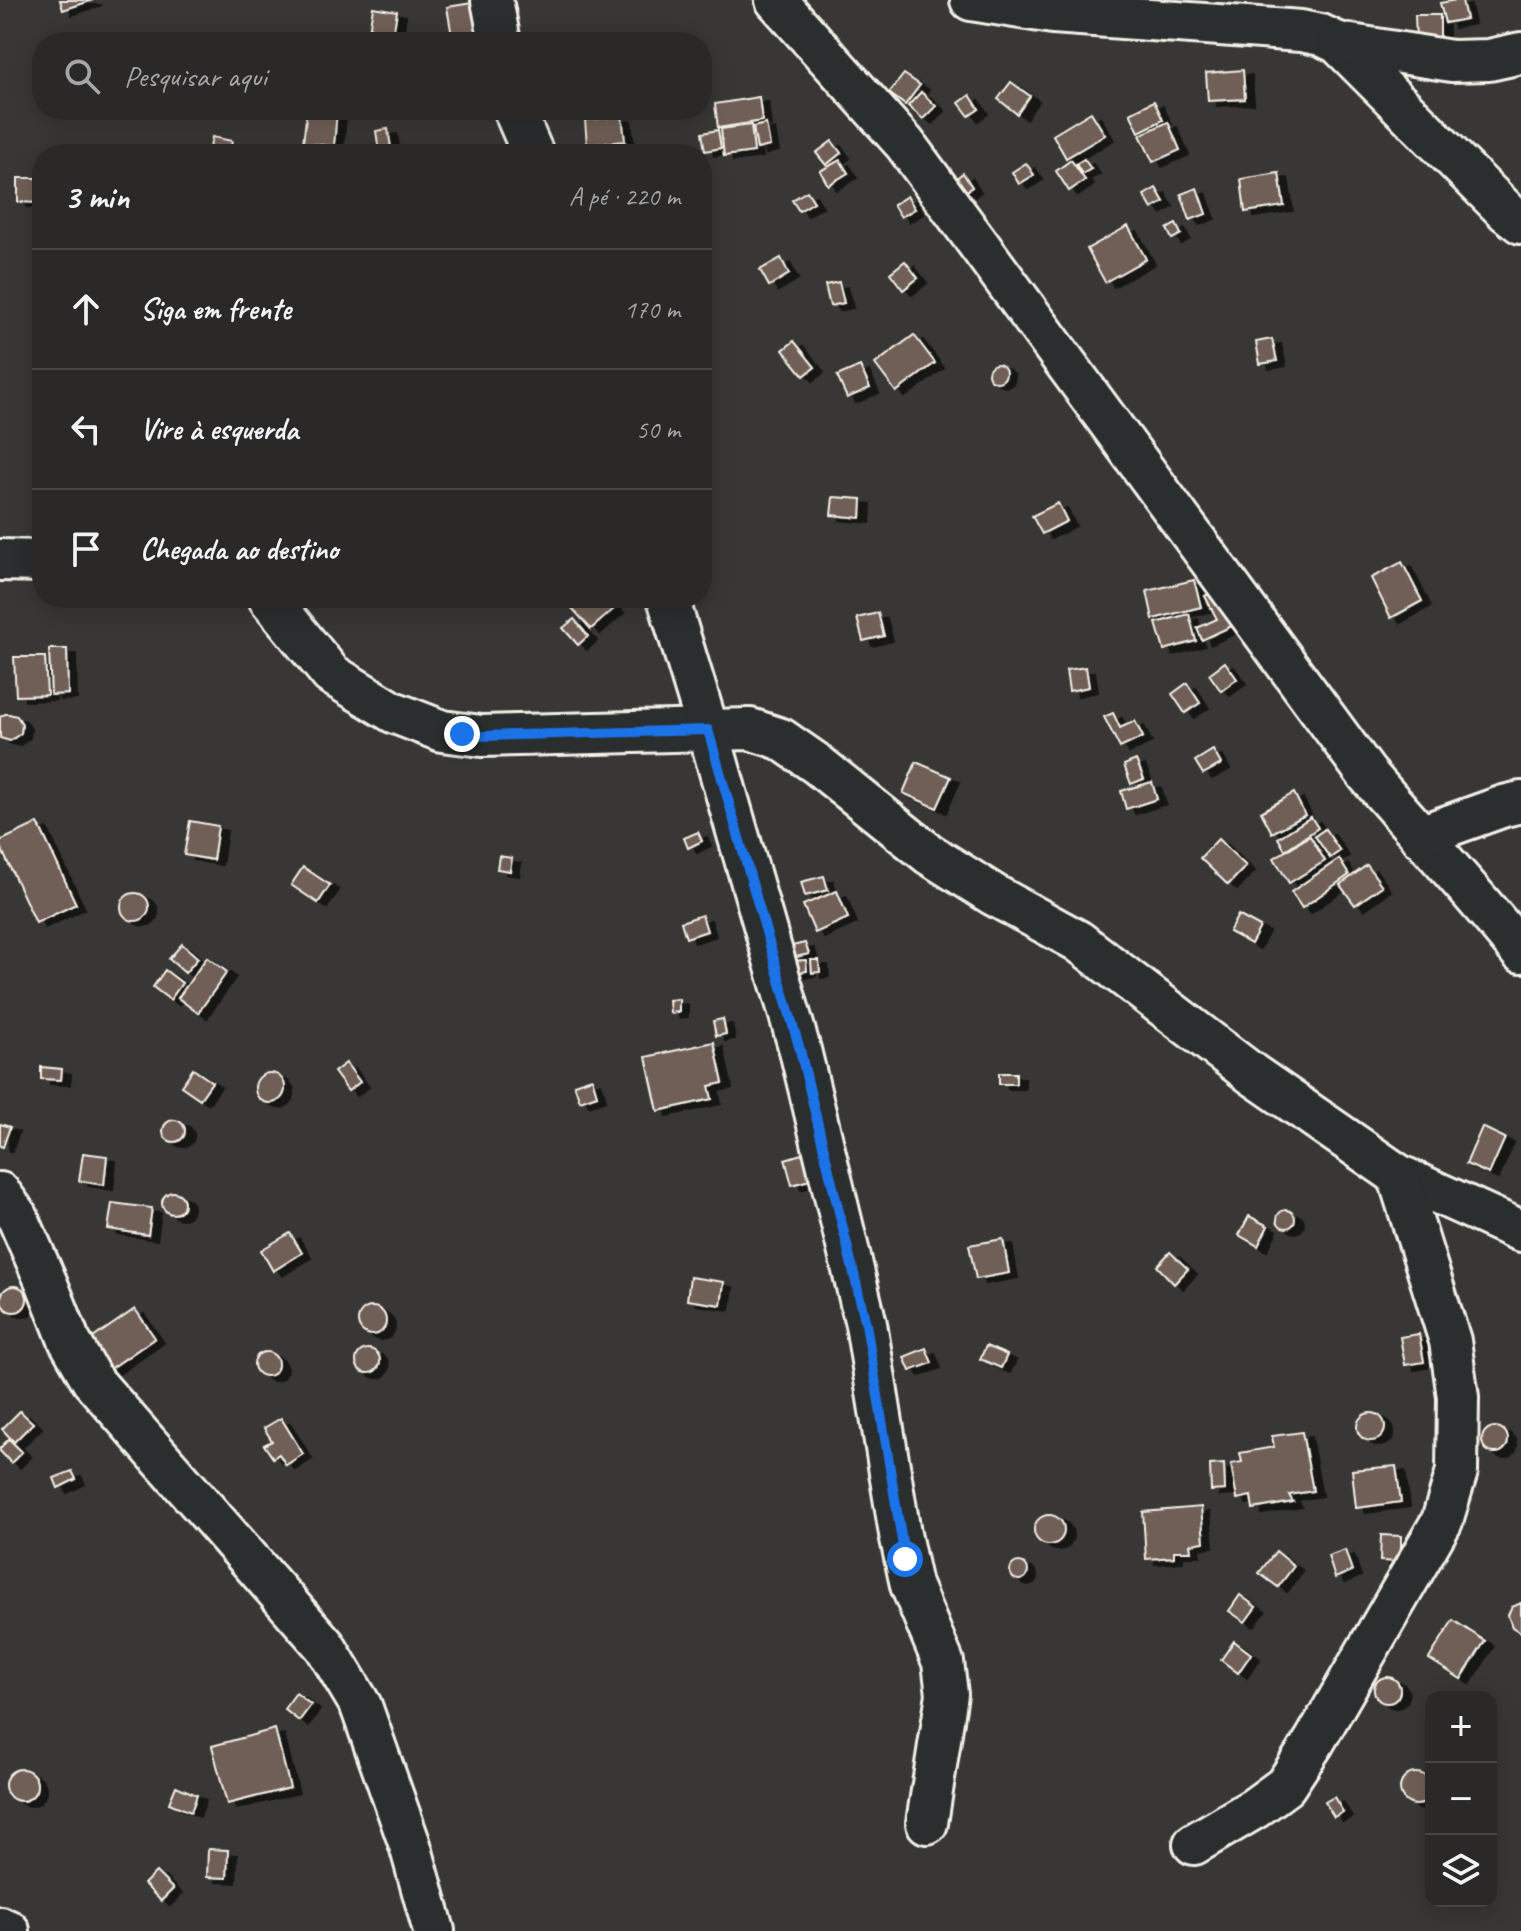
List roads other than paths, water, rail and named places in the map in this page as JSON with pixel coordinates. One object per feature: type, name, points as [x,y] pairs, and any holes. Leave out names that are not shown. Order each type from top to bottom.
[{"type":"street","points":[[492,0],[498,32]]},
{"type":"street","points":[[776,0],[905,144],[1367,774],[1521,952]]},
{"type":"street","points":[[971,0],[1053,13],[1295,15],[1321,35],[1338,43],[1452,61],[1489,60],[1521,53]]},
{"type":"street","points":[[1338,43],[1521,223]]},
{"type":"street","points":[[518,120],[529,144]]},
{"type":"street","points":[[0,560],[32,561]]},
{"type":"street","points":[[277,608],[331,674],[393,712],[442,731],[482,736],[750,729],[781,739],[929,854],[994,895],[1078,941],[1252,1074],[1398,1175],[1521,1231]]},
{"type":"street","points":[[671,608],[800,1050],[866,1324],[911,1585],[943,1662],[947,1694],[927,1823]]},
{"type":"street","points":[[1420,836],[1521,802]]},
{"type":"street","points":[[1194,1844],[1255,1808],[1285,1786],[1314,1742],[1442,1521],[1457,1471],[1458,1397],[1450,1341],[1398,1175]]},
{"type":"street","points":[[0,1193],[18,1218],[69,1340],[92,1380],[325,1646],[354,1694],[410,1845],[434,1931]]},
{"type":"street","points":[[0,1927],[9,1931]]}]
